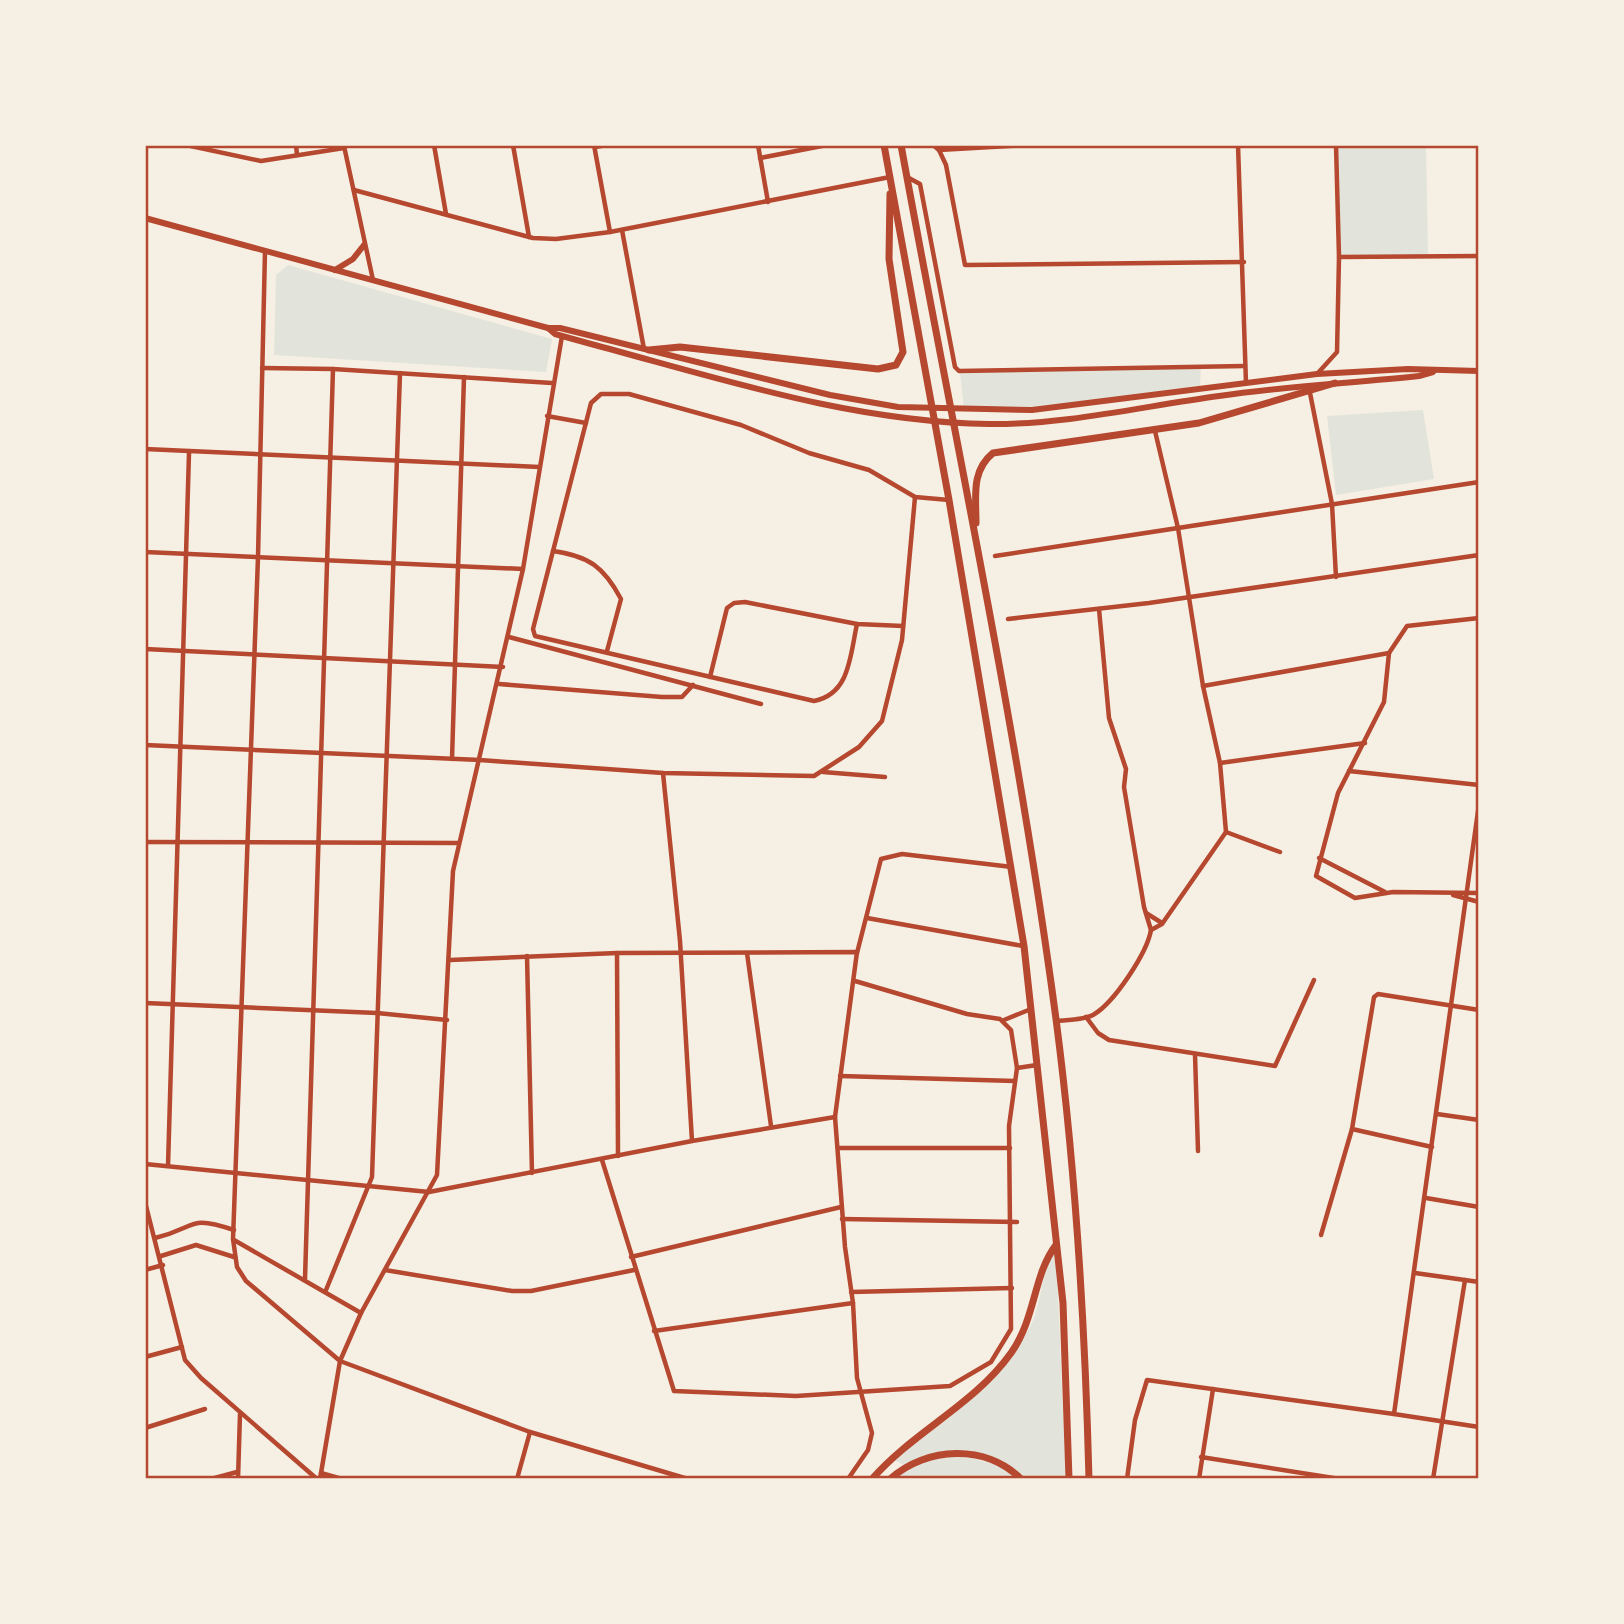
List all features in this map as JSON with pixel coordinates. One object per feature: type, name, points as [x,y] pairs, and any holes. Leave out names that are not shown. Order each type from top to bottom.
[{"type":"highway","points":[[884,145],[1013,867],[1033,1009],[1065,1327],[1069,1479]]},
{"type":"highway","points":[[901,145],[976,543],[1038,900],[1056,1021],[1083,1316],[1089,1479]]},
{"type":"highway","points":[[647,350],[680,347],[878,369],[896,365],[901,360],[903,345],[889,259],[888,213],[891,187]]},
{"type":"highway","points":[[976,543],[976,477],[981,463],[993,453],[1155,431],[1310,393],[1335,383]]},
{"type":"highway","points":[[872,1479],[990,1380],[1028,1324],[1046,1260],[1057,1244]]},
{"type":"highway","points":[[890,1479],[926,1458],[962,1453],[1001,1463],[1021,1479]]},
{"type":"main road","points":[[145,218],[548,328],[562,336],[828,407],[897,418],[988,424],[1046,421],[1434,372]]},
{"type":"main road","points":[[335,270],[353,259],[364,245]]},
{"type":"main road","points":[[548,328],[561,328],[830,395],[898,407],[1032,410],[1317,374],[1408,369],[1434,372],[1479,371]]},
{"type":"street","points":[[186,145],[250,161],[344,147],[373,280]]},
{"type":"street","points":[[296,145],[298,155]]},
{"type":"street","points":[[434,145],[446,214]]},
{"type":"street","points":[[513,145],[529,237]]},
{"type":"street","points":[[607,145],[594,146],[610,232]]},
{"type":"street","points":[[758,145],[768,202]]},
{"type":"street","points":[[760,158],[827,145]]},
{"type":"street","points":[[933,145],[939,150],[948,174],[965,265],[1244,262]]},
{"type":"street","points":[[939,150],[1028,145]]},
{"type":"street","points":[[1238,145],[1246,383]]},
{"type":"street","points":[[1317,374],[1337,352],[1339,257],[1336,145]]},
{"type":"street","points":[[354,190],[529,237],[555,239],[622,230],[890,177]]},
{"type":"street","points":[[907,177],[917,179],[920,184],[955,367],[959,371],[1245,366]]},
{"type":"street","points":[[622,230],[647,350]]},
{"type":"street","points":[[265,249],[258,557],[246,844],[234,1257],[246,1282],[340,1362],[530,1432],[688,1479]]},
{"type":"street","points":[[1339,257],[1479,256]]},
{"type":"street","points":[[320,1477],[340,1362],[361,1313],[429,1192],[439,1166],[453,872],[503,667],[523,569],[552,383],[562,336]]},
{"type":"street","points":[[262,368],[333,369],[552,383]]},
{"type":"street","points":[[305,1279],[333,369]]},
{"type":"street","points":[[326,1290],[359,1205],[370,1186],[400,373]]},
{"type":"street","points":[[452,759],[464,377]]},
{"type":"street","points":[[1310,393],[1332,504],[1336,577]]},
{"type":"street","points":[[858,624],[841,688],[829,698],[814,701],[533,634],[588,409],[596,398],[601,394],[629,394],[741,425],[809,453],[869,470],[915,497],[949,500]]},
{"type":"street","points":[[547,416],[586,423]]},
{"type":"street","points":[[1056,1021],[1086,1017],[1097,1012],[1125,981],[1151,930],[1162,924],[1226,832],[1220,763],[1203,686],[1178,528],[1155,431]]},
{"type":"street","points":[[145,449],[539,467]]},
{"type":"street","points":[[168,1167],[190,453]]},
{"type":"street","points":[[995,556],[1479,482]]},
{"type":"street","points":[[145,745],[480,760],[663,773],[809,776],[822,772],[859,747],[882,722],[903,626],[915,497]]},
{"type":"street","points":[[554,551],[577,555],[604,571],[621,599],[607,651]]},
{"type":"street","points":[[145,552],[328,558],[523,569]]},
{"type":"street","points":[[1008,619],[1336,577],[1479,555]]},
{"type":"street","points":[[710,677],[727,608],[734,603],[746,602],[858,624],[903,626]]},
{"type":"street","points":[[1099,609],[1109,718],[1126,769],[1124,787],[1145,912],[1151,930]]},
{"type":"street","points":[[1479,618],[1407,626],[1389,653],[1385,698],[1335,801],[1318,858],[1316,876],[1355,898],[1386,893],[1479,893]]},
{"type":"street","points":[[509,637],[761,704]]},
{"type":"street","points":[[145,649],[503,667]]},
{"type":"street","points":[[1203,686],[1389,653]]},
{"type":"street","points":[[499,684],[662,697],[682,697],[693,685]]},
{"type":"street","points":[[1220,763],[1364,743]]},
{"type":"street","points":[[1349,771],[1479,785]]},
{"type":"street","points":[[822,772],[884,777]]},
{"type":"street","points":[[663,773],[681,954],[692,1140]]},
{"type":"street","points":[[1394,1414],[1479,804]]},
{"type":"street","points":[[1226,832],[1280,852]]},
{"type":"street","points":[[145,842],[246,844],[319,840],[458,843]]},
{"type":"street","points":[[848,1479],[872,1441],[860,1393],[853,1303],[841,1208],[835,1117],[857,953],[881,859],[902,854],[1013,867]]},
{"type":"street","points":[[1318,858],[1386,893]]},
{"type":"street","points":[[1452,895],[1479,902]]},
{"type":"street","points":[[1145,912],[1162,924]]},
{"type":"street","points":[[867,918],[1024,946]]},
{"type":"street","points":[[450,960],[617,953],[857,953]]},
{"type":"street","points":[[617,953],[618,1156]]},
{"type":"street","points":[[747,953],[771,1126]]},
{"type":"street","points":[[527,956],[532,1173]]},
{"type":"street","points":[[1086,1017],[1098,1032],[1109,1040],[1277,1064],[1314,980]]},
{"type":"street","points":[[855,981],[967,1014],[1003,1021],[1033,1009]]},
{"type":"street","points":[[1321,1235],[1352,1129],[1375,995],[1479,1010]]},
{"type":"street","points":[[145,1003],[377,1013],[447,1020]]},
{"type":"street","points":[[603,1160],[634,1270],[674,1391],[796,1396],[950,1386],[987,1365],[1011,1329],[1014,1221],[1010,1148],[1017,1069],[1012,1036],[1003,1021]]},
{"type":"street","points":[[1195,1054],[1198,1151]]},
{"type":"street","points":[[1017,1069],[1039,1065]]},
{"type":"street","points":[[840,1076],[1015,1081]]},
{"type":"street","points":[[1437,1114],[1479,1120]]},
{"type":"street","points":[[145,1164],[429,1192],[603,1160],[692,1140],[835,1117]]},
{"type":"street","points":[[1352,1129],[1432,1147]]},
{"type":"street","points":[[838,1148],[1010,1148]]},
{"type":"street","points":[[1426,1198],[1479,1207]]},
{"type":"street","points":[[145,1202],[161,1256],[182,1347],[192,1370],[240,1413],[320,1477],[342,1479]]},
{"type":"street","points":[[631,1257],[841,1208]]},
{"type":"street","points":[[842,1219],[1014,1221]]},
{"type":"street","points":[[155,1238],[170,1235],[194,1221],[205,1220],[234,1230]]},
{"type":"street","points":[[233,1239],[326,1290],[361,1313]]},
{"type":"street","points":[[161,1256],[196,1245],[234,1257]]},
{"type":"street","points":[[145,1270],[163,1265]]},
{"type":"street","points":[[385,1270],[493,1289],[531,1291],[634,1270]]},
{"type":"street","points":[[1415,1273],[1479,1282]]},
{"type":"street","points":[[1433,1479],[1465,1280]]},
{"type":"street","points":[[851,1292],[1012,1289]]},
{"type":"street","points":[[654,1331],[853,1303]]},
{"type":"street","points":[[145,1357],[182,1347]]},
{"type":"street","points":[[1127,1479],[1135,1420],[1145,1380],[1479,1427]]},
{"type":"street","points":[[1199,1479],[1213,1389]]},
{"type":"street","points":[[145,1428],[205,1409]]},
{"type":"street","points":[[238,1479],[240,1413]]},
{"type":"street","points":[[517,1479],[530,1432]]},
{"type":"street","points":[[1201,1457],[1340,1479]]},
{"type":"street","points":[[211,1479],[238,1472]]},
{"type":"shaded area","points":[[1336,145],[1426,145],[1428,255],[1339,257]]},
{"type":"shaded area","points":[[288,265],[552,339],[546,372],[274,355],[276,275]]},
{"type":"shaded area","points":[[1201,367],[1200,386],[1033,409],[964,410],[960,372]]},
{"type":"shaded area","points":[[1423,410],[1434,479],[1336,495],[1327,416]]},
{"type":"shaded area","points":[[1056,1249],[1066,1479],[1024,1479],[994,1459],[967,1452],[939,1455],[906,1466],[894,1460],[970,1400],[1004,1365],[1031,1325],[1047,1267]]},
{"type":"shaded area","points":[[964,1456],[1001,1466],[1017,1479],[894,1479],[910,1468],[927,1462]]}]
